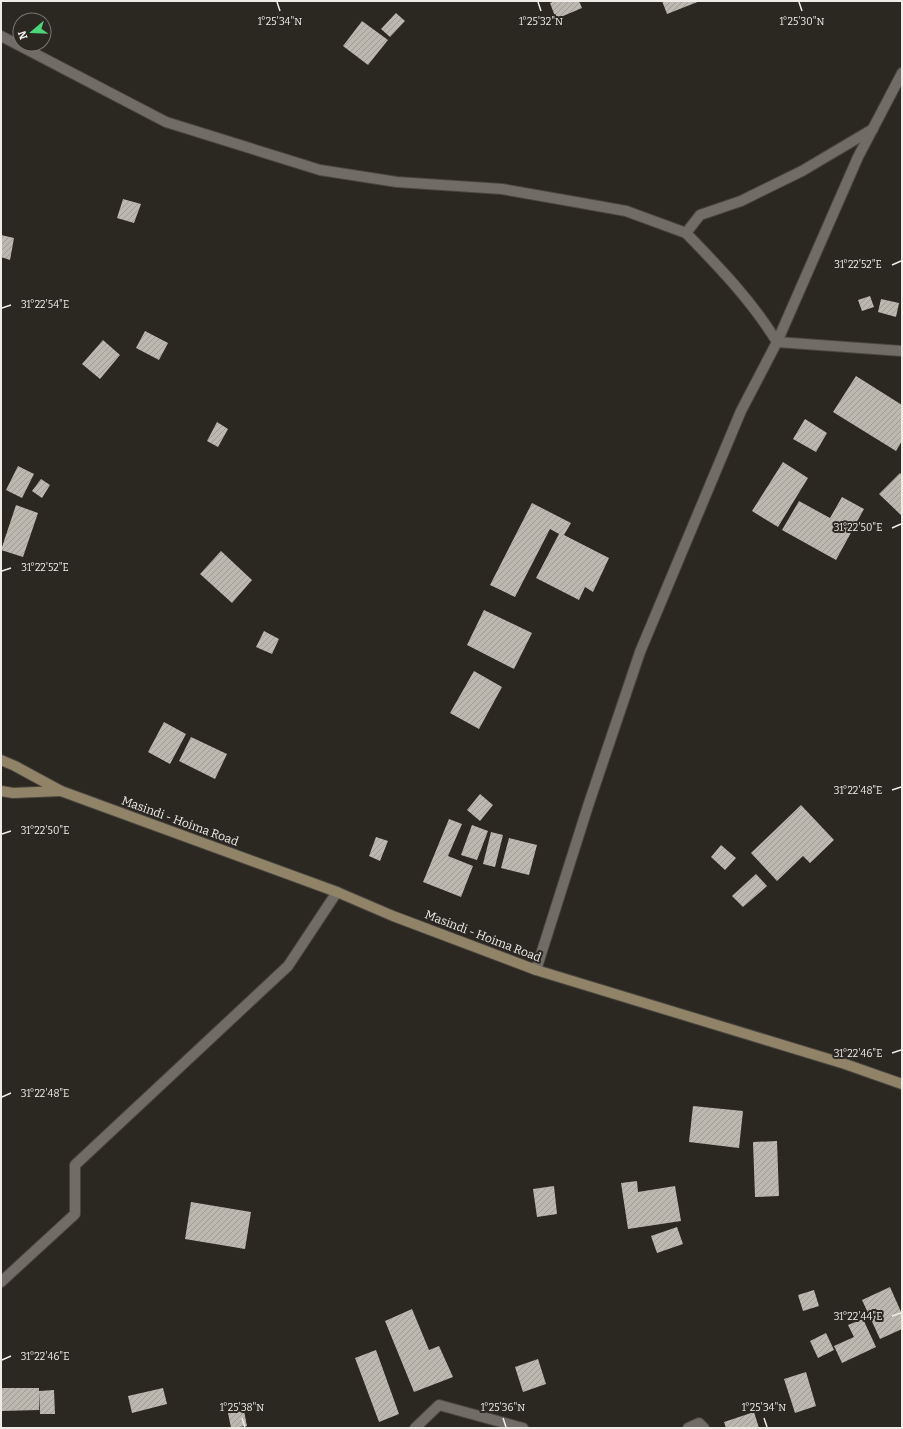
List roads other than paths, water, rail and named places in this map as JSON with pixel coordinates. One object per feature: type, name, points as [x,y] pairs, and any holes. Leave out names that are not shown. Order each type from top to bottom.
[{"type":"main road","name":"Masindi - Hoima Road","points":[[1,760],[62,791],[337,892],[393,916],[536,970],[845,1064],[902,1084]]},
{"type":"main road","name":"Masindi - Hoima Road","points":[[1,791],[13,793],[62,791]]},
{"type":"street","points":[[1,36],[166,122],[320,170],[397,182],[502,189],[570,200],[626,211],[686,233],[725,272],[763,320],[776,342]]},
{"type":"street","points":[[536,970],[588,806],[640,652],[741,411],[776,342],[858,157],[902,73]]},
{"type":"street","points":[[686,233],[700,215],[741,201],[802,171],[873,129]]},
{"type":"street","points":[[776,342],[902,351]]},
{"type":"street","points":[[1,1282],[76,1214],[75,1165],[288,966],[337,892]]},
{"type":"street","points":[[415,1428],[439,1405],[523,1428]]},
{"type":"street","points":[[688,1428],[699,1423],[704,1428]]}]
